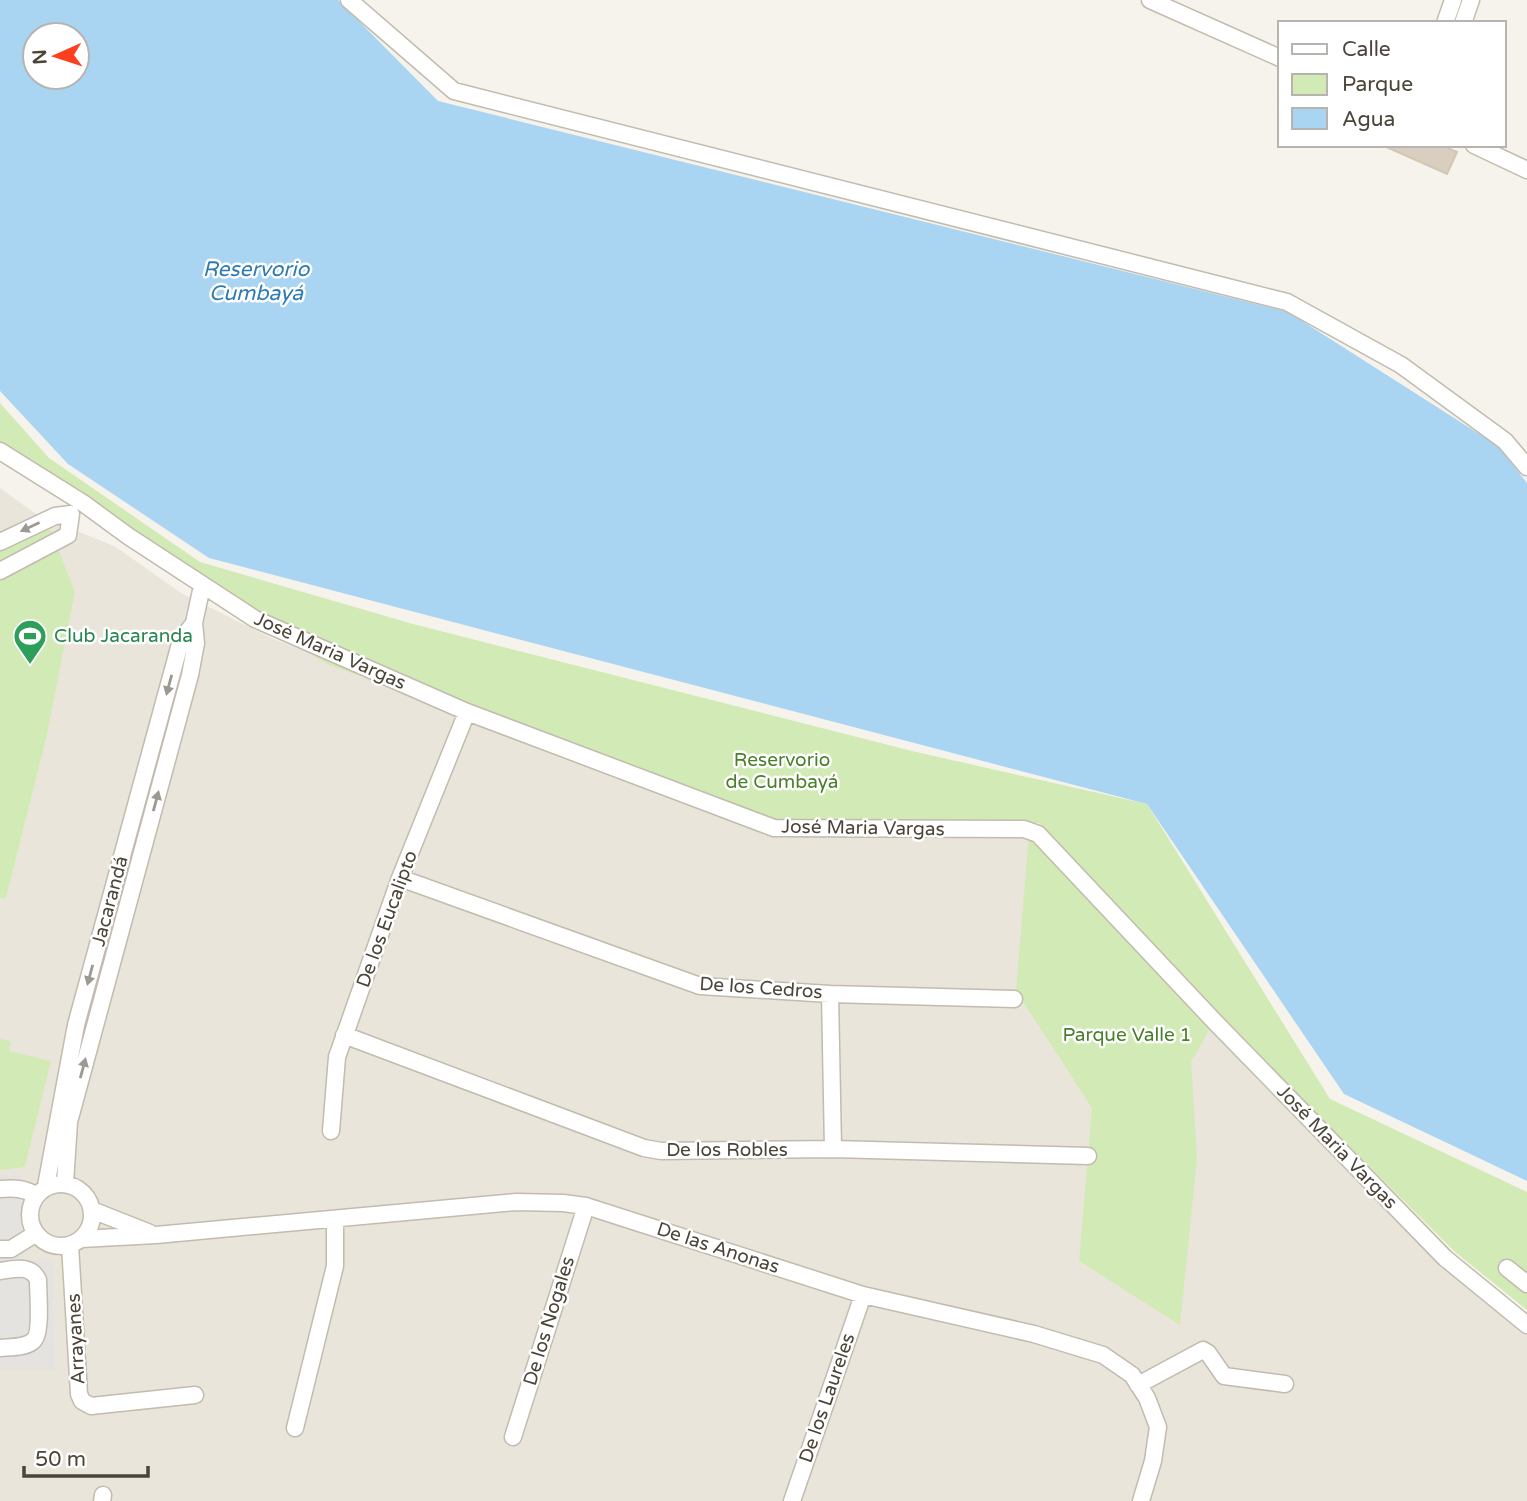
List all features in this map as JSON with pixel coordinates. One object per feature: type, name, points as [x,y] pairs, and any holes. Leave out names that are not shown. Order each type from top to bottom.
[{"type":"street","points":[[349,0],[454,91],[1287,302],[1401,365],[1505,441],[1527,467]]},
{"type":"street","points":[[1150,0],[1278,57]]},
{"type":"street","points":[[1447,21],[1453,0]]},
{"type":"street","points":[[1464,21],[1471,0]]},
{"type":"street","points":[[1478,147],[1527,170]]},
{"type":"street","name":"José Maria Vargas","points":[[0,451],[77,508],[256,619],[467,712],[774,828],[1024,829],[1038,834],[1215,1022],[1445,1258],[1527,1325]]},
{"type":"street","points":[[0,542],[77,508]]},
{"type":"street","points":[[0,571],[68,536],[77,508]]},
{"type":"street","name":"Jacarandá","points":[[65,1183],[69,1122],[190,675],[197,643],[194,623],[202,586]]},
{"type":"street","name":"Jacarandá","points":[[41,1191],[76,1025],[181,639],[194,623]]},
{"type":"street","name":"De los Eucalipto","points":[[331,1131],[334,1076],[344,1035],[400,877],[467,712]]},
{"type":"street","points":[[127,840],[144,845]]},
{"type":"street","name":"De los Cedros","points":[[400,877],[700,986],[830,994],[1014,999]]},
{"type":"street","points":[[830,994],[833,1149]]},
{"type":"street","name":"De los Robles","points":[[344,1035],[644,1148],[661,1151],[833,1149],[1088,1156]]},
{"type":"street","points":[[0,1189],[41,1191],[65,1183],[83,1192],[92,1210],[92,1221],[75,1242],[57,1247],[46,1243],[35,1234],[30,1222],[30,1208],[41,1191]]},
{"type":"street","name":"De las Anonas","points":[[75,1242],[516,1202],[586,1206],[863,1295],[1034,1334],[1103,1355],[1132,1375],[1147,1398],[1158,1427],[1153,1461],[1141,1501]]},
{"type":"street","name":"De los Nogales","points":[[513,1437],[586,1206]]},
{"type":"street","points":[[92,1210],[156,1235]]},
{"type":"street","points":[[295,1428],[335,1266],[334,1219]]},
{"type":"street","points":[[0,1348],[24,1345],[32,1342],[38,1335],[38,1280],[35,1273],[29,1269],[5,1270],[6,1249],[35,1234]]},
{"type":"street","name":"Arrayanes","points":[[75,1242],[79,1394],[82,1401],[91,1406],[195,1395]]},
{"type":"street","points":[[1507,1268],[1527,1283]]},
{"type":"street","name":"De los Laureles","points":[[792,1501],[863,1295]]},
{"type":"street","points":[[1138,1385],[1203,1350],[1224,1376],[1285,1384]]},
{"type":"shaded area","points":[[0,488],[36,514],[116,547],[181,593],[273,639],[467,712],[1029,835],[1444,1259],[1527,1326],[1527,1501],[0,1501]]},
{"type":"shaded area","points":[[0,1175],[20,1175],[21,1261],[54,1260],[55,1370],[0,1370]]},
{"type":"green space","name":"Reservorio de Cumbayá","points":[[0,403],[49,458],[200,562],[413,624],[912,751],[1147,804],[1330,1099],[1527,1192],[1527,1310],[1454,1251],[1225,1022],[1039,823],[773,822],[329,665],[150,558],[0,446]]},
{"type":"green space","name":"Club Jacaranda","points":[[33,519],[51,531],[75,592],[46,739],[6,898],[0,898],[0,534]]},
{"type":"green space","name":"Parque Valle 1","points":[[1029,835],[1213,1023],[1191,1062],[1197,1158],[1180,1325],[1079,1261],[1092,1108],[1016,991]]},
{"type":"green space","points":[[0,1039],[11,1041],[9,1051],[51,1061],[25,1167],[0,1170]]},
{"type":"water","name":"Reservorio Cumbayá","points":[[0,0],[338,0],[438,101],[1288,312],[1498,446],[1527,483],[1527,1181],[1344,1094],[1147,804],[209,558],[68,464],[0,391]]},
{"type":"building","points":[[1386,147],[1446,147],[1457,152],[1447,174]]},
{"type":"place","name":"Club Jacaranda","points":[[30,666]]}]
